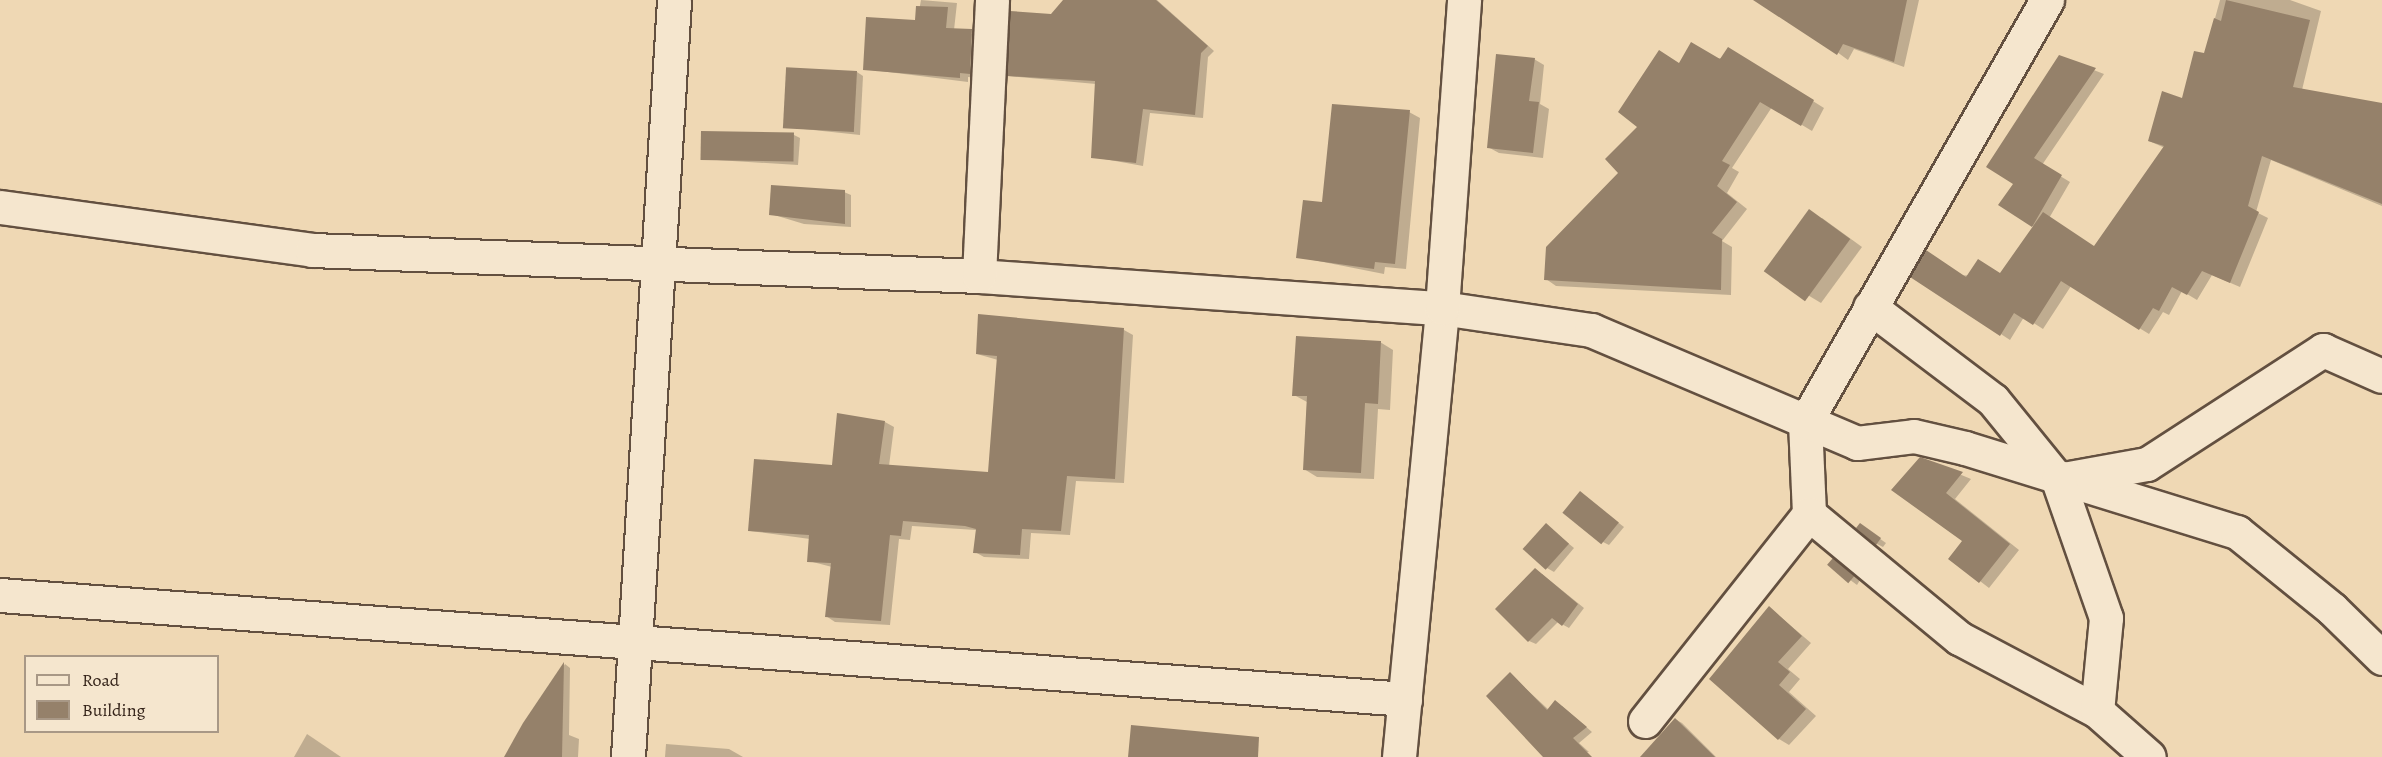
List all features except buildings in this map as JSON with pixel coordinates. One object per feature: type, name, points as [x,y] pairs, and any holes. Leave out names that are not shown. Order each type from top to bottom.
[{"type":"street","points":[[628,757],[638,640],[661,264],[674,0]]},
{"type":"street","points":[[979,276],[992,0]]},
{"type":"street","points":[[1399,757],[1442,308],[1464,0]]},
{"type":"street","points":[[1645,720],[1809,514],[1805,422],[2047,0]]},
{"type":"street","points":[[0,207],[312,250],[979,276],[1442,308],[1591,330],[1857,442],[1914,436],[2237,532],[2332,609],[2382,658]]},
{"type":"street","points":[[1870,307],[1993,400],[2058,480],[2106,618],[2097,711]]},
{"type":"street","points":[[2058,480],[2146,464],[2323,350],[2382,376]]},
{"type":"street","points":[[1809,514],[1959,638],[2097,711],[2149,757]]},
{"type":"street","points":[[0,595],[638,640],[1405,699]]}]
